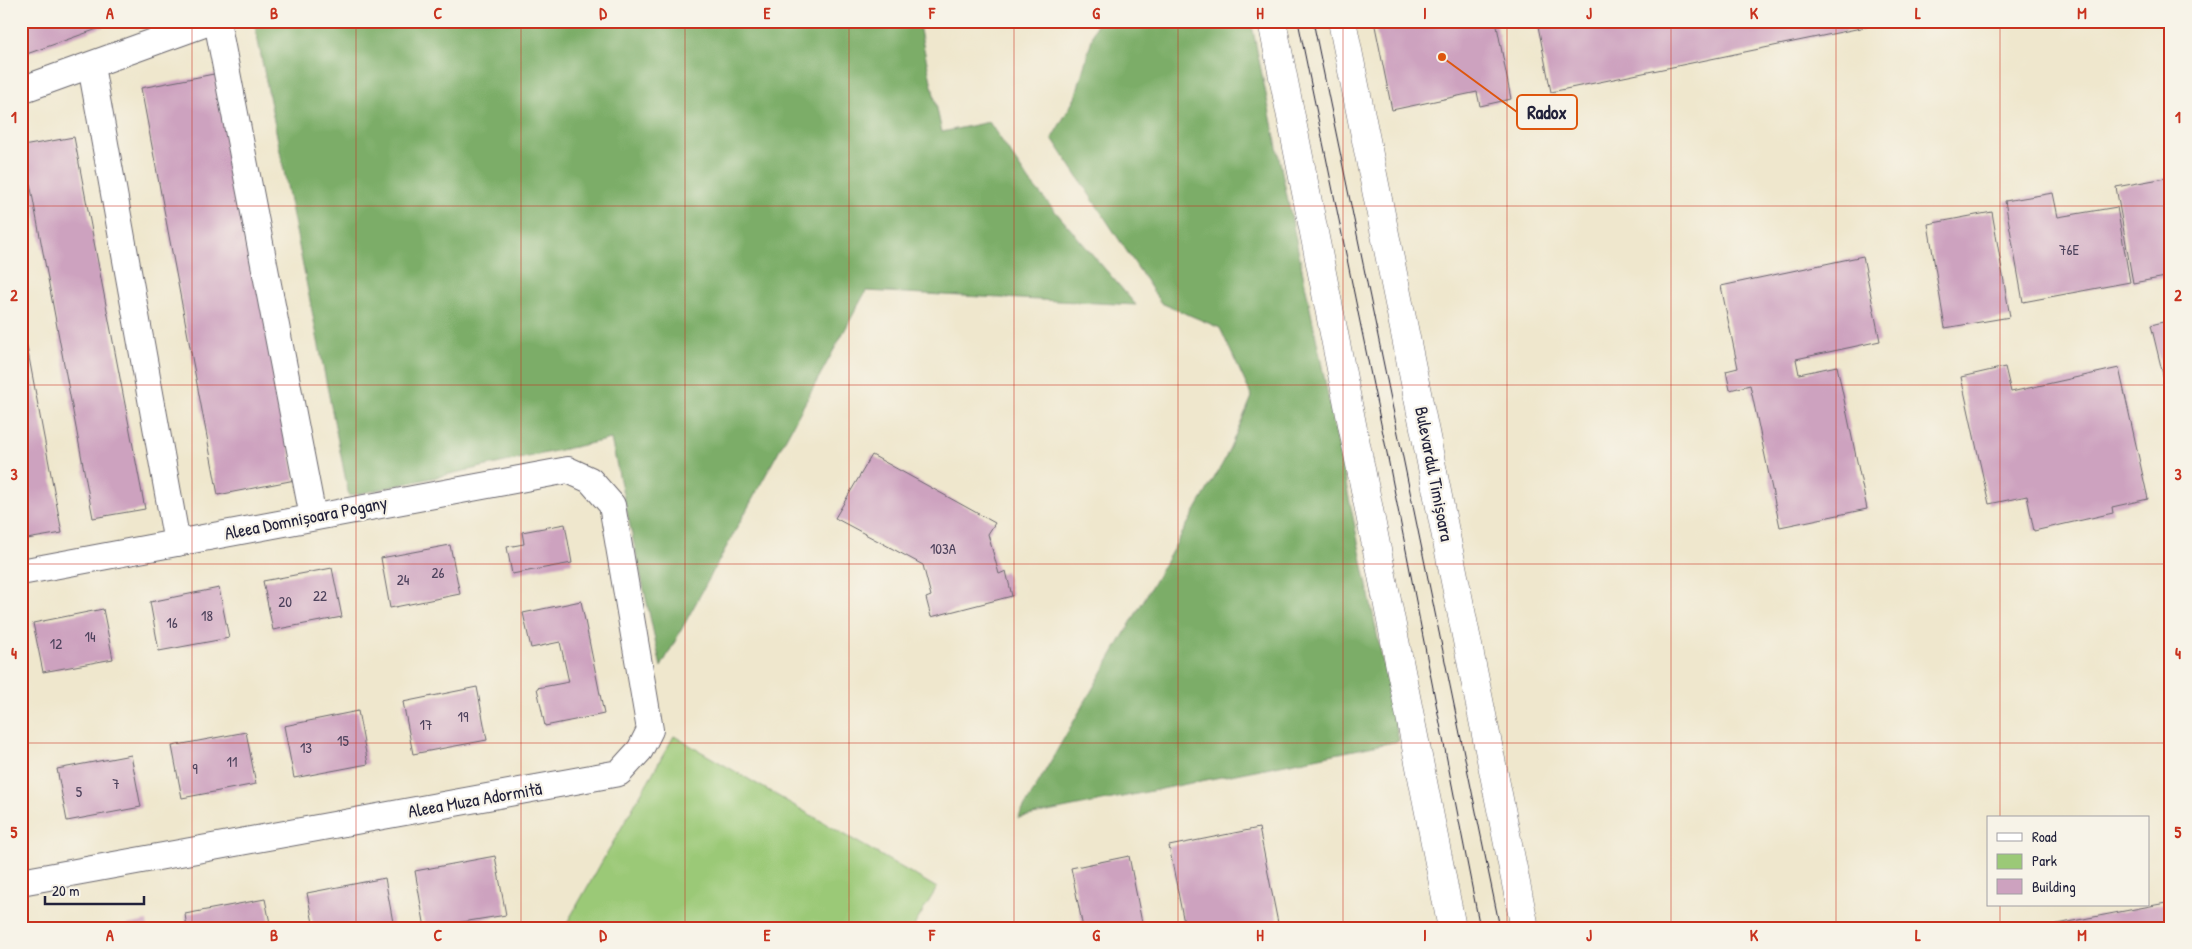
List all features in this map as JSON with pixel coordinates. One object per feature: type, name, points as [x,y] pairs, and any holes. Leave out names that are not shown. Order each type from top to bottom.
[{"type":"main road","points":[[1272,21],[1452,928]]},
{"type":"main road","name":"Bulevardul Timișoara","points":[[1342,21],[1524,928]]},
{"type":"street","points":[[21,90],[212,21]]},
{"type":"street","points":[[217,21],[313,517]]},
{"type":"street","points":[[91,66],[178,543]]},
{"type":"street","name":"Aleea Domnișoara Pogany","points":[[21,572],[568,470],[590,480]]},
{"type":"street","name":"Aleea Muza Adormită","points":[[21,882],[619,773],[640,750],[650,730],[612,505],[590,480]]},
{"type":"green space","points":[[254,21],[918,21],[942,132],[989,122],[1030,182],[1136,305],[866,291],[661,667],[611,439],[349,496]]},
{"type":"green space","points":[[1097,21],[1251,21],[1399,741],[1018,818],[1224,461],[1252,397],[1220,328],[1161,303],[1052,138],[1075,98]]},
{"type":"green space","points":[[674,736],[937,888],[915,924],[915,928],[564,928]]},
{"type":"building","points":[[21,21],[117,21],[117,22],[21,56]]},
{"type":"building","points":[[1374,21],[1496,21],[1511,99],[1480,106],[1477,92],[1392,110]]},
{"type":"building","points":[[1537,21],[1890,21],[1890,22],[1551,92]]},
{"type":"building","points":[[219,73],[295,480],[218,495],[141,88]]},
{"type":"building","points":[[74,137],[145,509],[93,518],[23,146]]},
{"type":"building","points":[[2171,177],[2171,276],[2133,283],[2116,187]]},
{"type":"building","points":[[2053,193],[2058,217],[2117,207],[2130,282],[2023,302],[2005,201]]},
{"type":"building","points":[[1992,212],[2010,317],[1945,328],[1928,224]]},
{"type":"building","points":[[1863,256],[1880,341],[1796,359],[1799,374],[1837,366],[1867,509],[1780,527],[1750,385],[1730,390],[1726,371],[1738,368],[1721,286]]},
{"type":"building","points":[[21,315],[62,533],[21,540]]},
{"type":"building","points":[[2171,320],[2171,404],[2170,404],[2151,325]]},
{"type":"building","points":[[2005,367],[2011,392],[2119,368],[2148,499],[2112,507],[2113,513],[2034,531],[2027,496],[1989,504],[1961,377]]},
{"type":"building","points":[[872,455],[995,523],[988,534],[999,574],[1006,571],[1012,596],[931,617],[926,598],[931,596],[923,565],[835,518]]},
{"type":"building","points":[[565,524],[572,563],[512,574],[507,547],[524,544],[522,532]]},
{"type":"building","points":[[450,545],[460,594],[390,608],[381,558]]},
{"type":"building","points":[[332,568],[342,617],[273,630],[263,581]]},
{"type":"building","points":[[219,588],[229,638],[159,651],[150,602]]},
{"type":"building","points":[[581,601],[604,714],[545,726],[537,688],[569,682],[560,642],[531,648],[523,613]]},
{"type":"building","points":[[103,609],[113,659],[43,672],[33,623]]},
{"type":"building","points":[[477,687],[487,740],[413,754],[403,702]]},
{"type":"building","points":[[358,711],[368,764],[294,778],[284,726]]},
{"type":"building","points":[[246,732],[256,784],[182,798],[172,746]]},
{"type":"building","points":[[131,755],[141,807],[67,821],[57,769]]},
{"type":"building","points":[[1259,828],[1279,928],[1185,928],[1169,846]]},
{"type":"building","points":[[495,856],[506,915],[425,928],[415,871]]},
{"type":"building","points":[[1129,856],[1143,928],[1083,928],[1071,868]]},
{"type":"building","points":[[385,878],[394,928],[314,928],[307,893]]},
{"type":"building","points":[[265,899],[271,928],[187,928],[185,914]]},
{"type":"building","points":[[2171,902],[2171,928],[2042,928],[2042,927]]},
{"type":"building","points":[[147,921],[148,928],[115,928],[115,927]]},
{"type":"tram line","points":[[1298,21],[1387,453],[1480,928]]},
{"type":"tram line","points":[[1313,21],[1500,928]]},
{"type":"place","name":"Radox","points":[[1442,57]]}]
